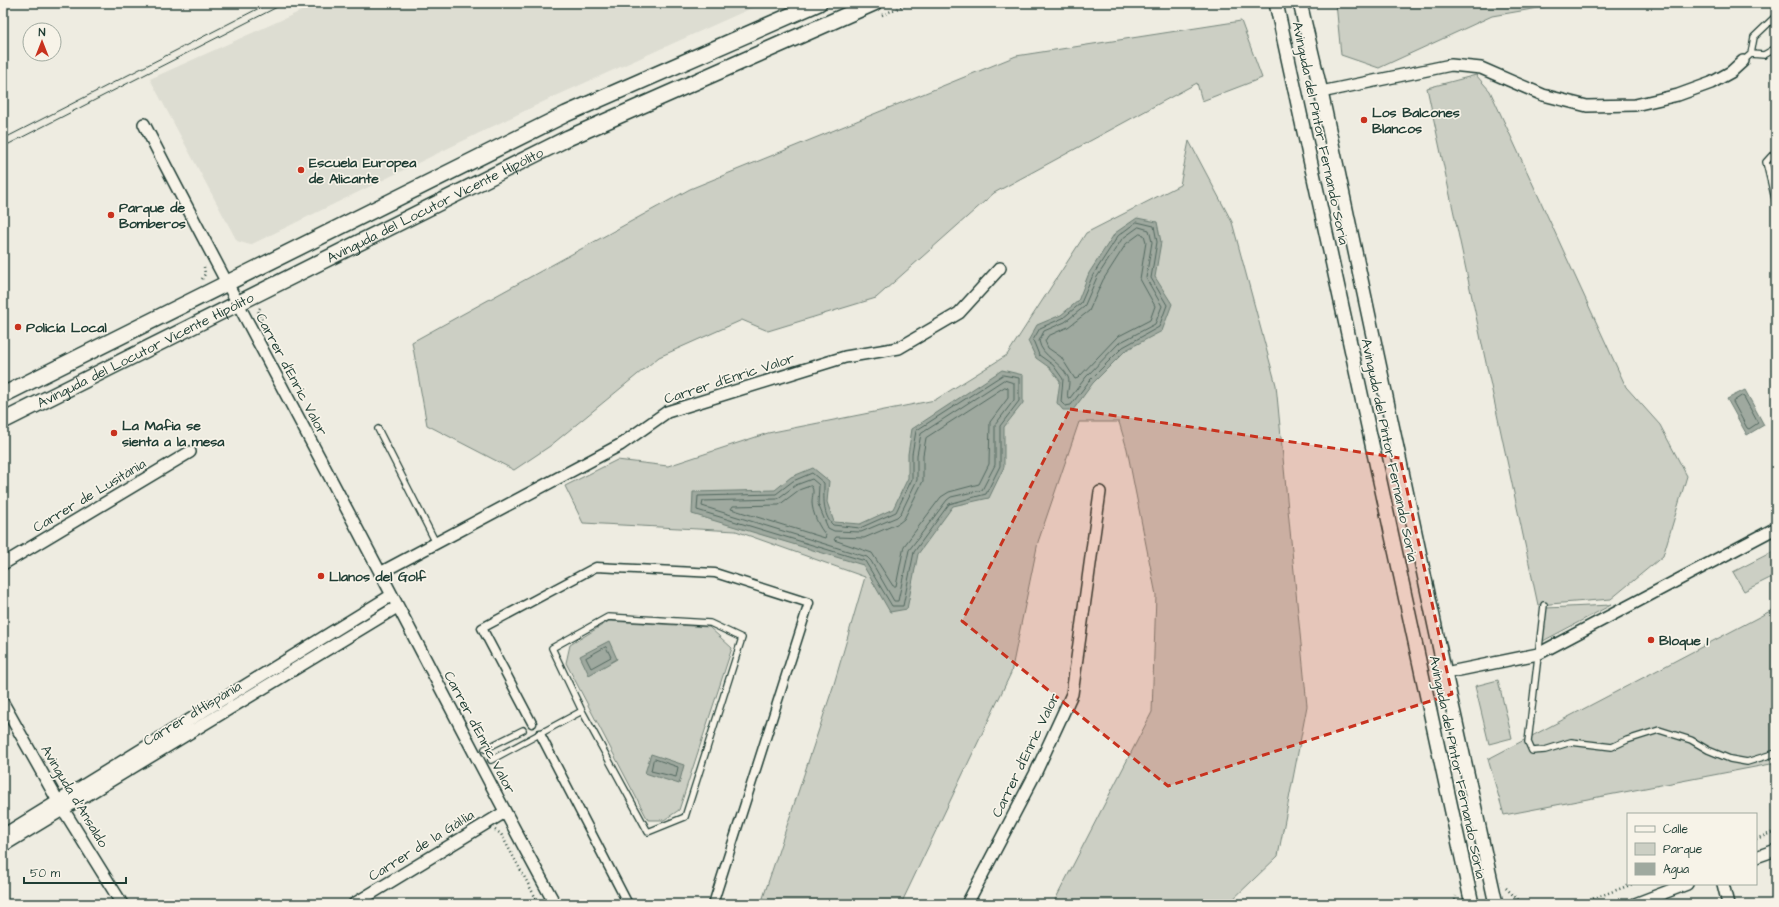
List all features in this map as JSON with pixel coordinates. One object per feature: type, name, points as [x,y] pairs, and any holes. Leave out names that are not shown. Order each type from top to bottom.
[{"type":"main road","name":"Avinguda del Locutor Vicente Hipólito","points":[[3,395],[566,114],[819,3]]},
{"type":"main road","name":"Avinguda del Locutor Vicente Hipólito","points":[[3,421],[568,138],[876,10]]},
{"type":"street","name":"Avinguda del Pintor Fernando Soria","points":[[1276,3],[1472,904]]},
{"type":"street","name":"Avinguda del Pintor Fernando Soria","points":[[1300,3],[1322,92],[1445,673],[1496,904]]},
{"type":"street","name":"Avinguda del Pintor Fernando Soria","points":[[1322,92],[1451,65],[1481,68],[1543,95],[1587,106],[1635,105],[1678,95],[1711,83],[1731,72],[1747,57]]},
{"type":"street","name":"Carrer d'Enric Valor","points":[[144,124],[250,329],[555,904]]},
{"type":"street","name":"Carrer d'Enric Valor","points":[[380,573],[620,445],[667,412],[845,357],[900,348],[959,313],[1000,268]]},
{"type":"street","name":"Carrer de Lusitània","points":[[3,564],[190,452]]},
{"type":"street","name":"Carrer d'Enric Valor","points":[[967,904],[1035,774],[1072,694],[1100,492]]},
{"type":"street","name":"Avinguda del Pintor Fernando Soria","points":[[1445,673],[1538,654],[1776,528]]},
{"type":"street","points":[[532,723],[482,628],[596,567],[715,573],[809,603],[714,904]]},
{"type":"street","name":"Carrer d'Hispània","points":[[3,846],[61,805],[392,595]]},
{"type":"street","name":"Carrer d'Hispània","points":[[3,835],[61,805],[397,607]]},
{"type":"street","name":"Avinguda d'Ansaldo","points":[[3,703],[61,805],[122,904]]},
{"type":"street","points":[[540,734],[628,904]]},
{"type":"street","name":"Carrer de la Gàl·lia","points":[[354,904],[505,812]]},
{"type":"street","points":[[1757,857],[1776,850]]},
{"type":"street","points":[[1636,904],[1684,885]]},
{"type":"street","points":[[1723,885],[1728,904]]},
{"type":"lane","points":[[1776,16],[1754,37],[1747,57],[1764,55],[1776,48]]},
{"type":"lane","points":[[1776,150],[1766,162],[1776,203]]},
{"type":"lane","points":[[378,429],[436,543]]},
{"type":"lane","points":[[1544,605],[1528,742],[1532,751],[1545,750],[1571,742],[1612,747],[1627,740],[1659,730],[1691,740],[1708,750],[1730,759],[1747,762],[1776,753]]},
{"type":"lane","points":[[608,617],[710,623],[742,638],[685,817],[648,832],[582,711],[552,648],[608,617]]},
{"type":"lane","points":[[491,760],[582,711]]},
{"type":"lane","points":[[486,749],[523,730]]},
{"type":"path","points":[[876,10],[910,3]]},
{"type":"path","points":[[250,329],[262,322],[258,311],[262,305]]},
{"type":"path","points":[[1757,839],[1776,831]]},
{"type":"path","points":[[1578,904],[1630,885]]},
{"type":"highlighted area","points":[[1070,409],[1400,458],[1452,694],[1168,786],[962,621]]},
{"type":"shaded area","name":"Escuela Europea de Alicante","points":[[319,3],[763,3],[549,99],[250,245],[237,241],[150,79]]},
{"type":"green space","points":[[1336,3],[1567,3],[1492,16],[1379,68],[1341,55]]},
{"type":"green space","points":[[1241,21],[1262,78],[1202,101],[1197,83],[994,193],[876,298],[768,331],[742,320],[659,357],[550,446],[514,470],[427,425],[412,342],[690,189],[1016,56]]},
{"type":"green space","points":[[1476,75],[1490,91],[1626,387],[1660,425],[1687,476],[1663,556],[1611,599],[1538,605],[1427,88]]},
{"type":"green space","points":[[1189,141],[1232,222],[1276,385],[1307,706],[1278,856],[1228,904],[1053,904],[1152,712],[1156,595],[1127,449],[1119,422],[1079,422],[1038,542],[1011,673],[901,904],[761,904],[834,684],[865,577],[736,531],[583,523],[565,486],[617,460],[668,466],[768,433],[935,400],[1007,355],[1086,233],[1180,185]]},
{"type":"green space","points":[[1774,551],[1776,554],[1776,575],[1744,591],[1733,572]]},
{"type":"green space","points":[[1611,605],[1543,641],[1546,608]]},
{"type":"green space","points":[[1776,608],[1776,763],[1504,815],[1488,759]]},
{"type":"green space","points":[[609,621],[709,627],[732,648],[679,810],[664,820],[648,820],[566,663],[570,645]]},
{"type":"green space","points":[[1498,680],[1512,738],[1489,744],[1475,686]]},
{"type":"water","points":[[1137,218],[1157,222],[1161,242],[1155,277],[1172,304],[1162,331],[1126,350],[1093,383],[1073,410],[1063,410],[1057,403],[1060,381],[1050,368],[1036,358],[1028,341],[1037,325],[1061,315],[1078,301],[1089,273],[1115,233]]},
{"type":"water","points":[[1002,370],[1023,375],[1023,403],[1004,427],[1004,467],[989,498],[953,506],[918,554],[907,609],[890,612],[863,565],[692,514],[693,492],[775,490],[791,477],[813,468],[829,481],[827,502],[834,522],[860,524],[893,509],[908,478],[908,454],[912,429]]},
{"type":"water","points":[[1745,390],[1764,425],[1747,435],[1727,399]]},
{"type":"water","points":[[609,641],[617,659],[589,675],[580,656]]},
{"type":"water","points":[[651,754],[684,765],[679,784],[645,773]]},
{"type":"tram line","points":[[3,139],[269,3]]},
{"type":"tram line","points":[[3,147],[285,3]]},
{"type":"place","name":"Los Balcones Blancos","points":[[1364,120]]},
{"type":"place","name":"Escuela Europea de Alicante","points":[[301,170]]},
{"type":"place","name":"Parque de Bomberos","points":[[111,215]]},
{"type":"place","name":"Policía Local","points":[[18,327]]},
{"type":"place","name":"La Mafia se sienta a la mesa","points":[[114,433]]},
{"type":"place","name":"Llanos del Golf","points":[[321,576]]},
{"type":"place","name":"Bloque 1","points":[[1651,640]]}]
